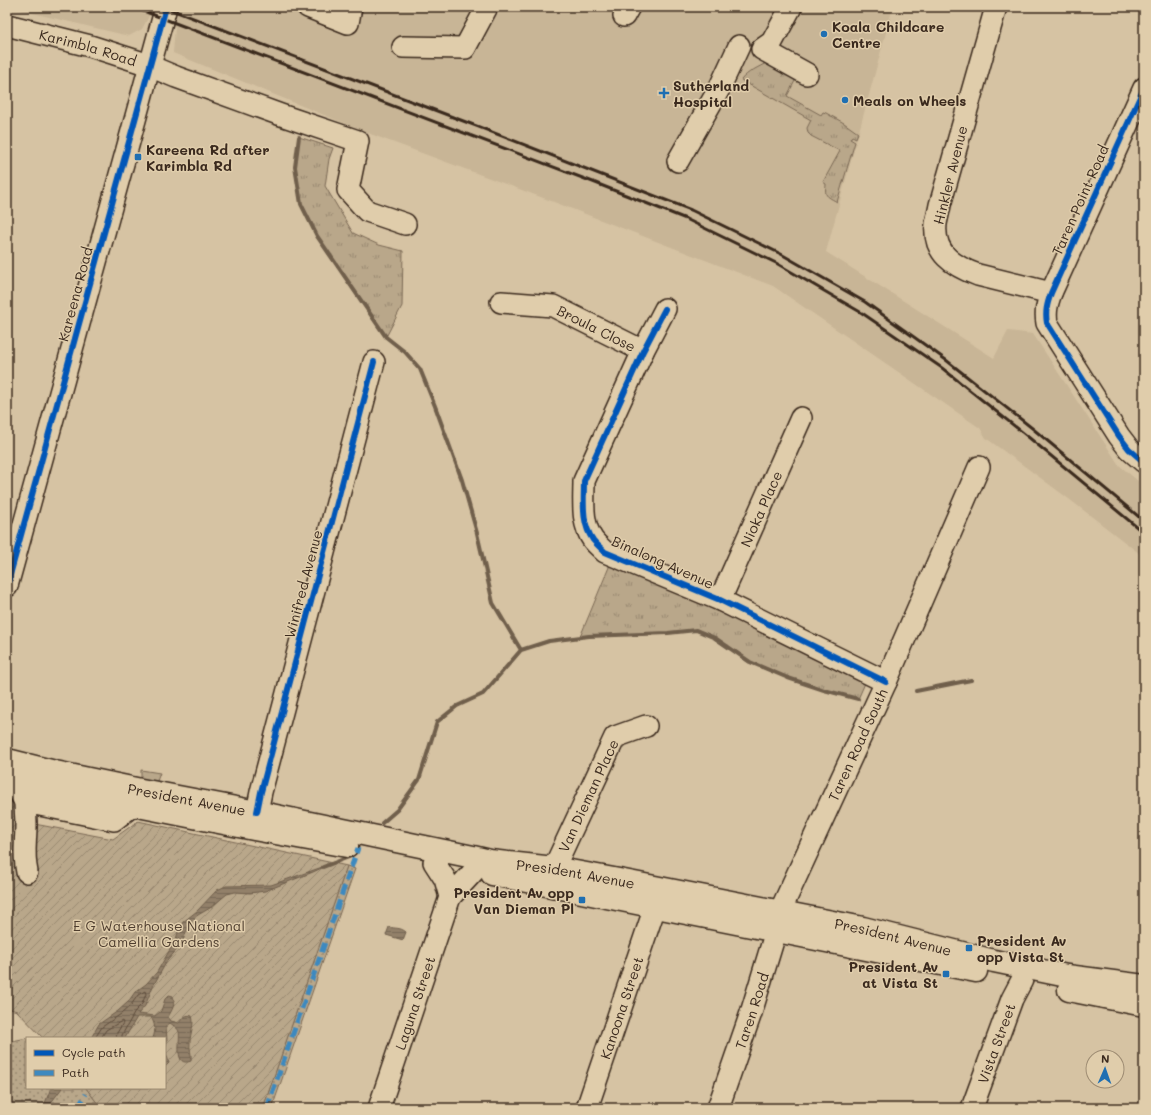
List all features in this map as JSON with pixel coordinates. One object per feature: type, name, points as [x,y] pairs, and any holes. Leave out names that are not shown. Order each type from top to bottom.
[{"type":"main road","name":"President Avenue","points":[[7,760],[55,772],[133,788],[255,821],[474,871],[619,880],[779,922],[1022,980],[1142,995]]},
{"type":"main road","name":"President Avenue","points":[[10,781],[132,806],[255,821],[490,860],[655,907],[779,922],[863,928],[994,961],[1067,976],[1142,995]]},
{"type":"street","name":"Kareena Road","points":[[7,586],[166,7]]},
{"type":"street","points":[[308,7],[348,23],[351,7]]},
{"type":"street","points":[[403,47],[465,48],[487,7]]},
{"type":"street","points":[[791,7],[772,42],[762,49],[807,74]]},
{"type":"street","name":"Hinkler Avenue","points":[[996,7],[940,206],[936,224],[936,236],[938,246],[945,256],[966,270],[1051,293]]},
{"type":"street","name":"Karimbla Road","points":[[7,25],[90,46],[150,66],[281,115],[358,141],[348,190],[367,211],[405,224]]},
{"type":"street","points":[[678,161],[722,91],[742,48]]},
{"type":"street","name":"Taren Point Road","points":[[1144,88],[1051,293],[1046,306],[1045,314],[1047,323],[1119,436],[1129,449],[1144,462]]},
{"type":"street","name":"Broula Close","points":[[501,302],[553,306],[643,351]]},
{"type":"street","name":"Binalong Avenue","points":[[665,309],[643,351],[584,481],[583,503],[585,523],[593,540],[605,552],[720,600],[886,682]]},
{"type":"street","name":"Winifred Avenue","points":[[255,821],[263,784],[374,362]]},
{"type":"street","name":"Nioka Place","points":[[720,600],[801,418]]},
{"type":"street","name":"Taren Road South","points":[[779,922],[783,905],[886,682],[979,466]]},
{"type":"street","name":"Van Dieman Place","points":[[552,877],[615,737],[646,726]]},
{"type":"street","points":[[10,781],[25,802],[26,826],[24,851],[27,872]]},
{"type":"street","points":[[25,802],[114,820],[132,806]]},
{"type":"street","points":[[434,862],[445,879],[450,897]]},
{"type":"street","name":"Laguna Street","points":[[379,1108],[450,897],[474,871]]},
{"type":"street","name":"Kanoona Street","points":[[587,1108],[655,907]]},
{"type":"street","name":"Taren Road","points":[[718,1108],[779,922]]},
{"type":"street","name":"Vista Street","points":[[972,1108],[1012,999],[1022,980]]},
{"type":"shaded area","points":[[7,7],[893,7],[826,252],[994,358],[1008,331],[1033,334],[1119,465],[1144,486],[1144,557],[1069,499],[986,438],[980,428],[773,286],[554,202],[373,135],[173,53],[175,27],[149,16],[142,29],[129,36]]},
{"type":"green space","points":[[768,62],[796,79],[787,96],[821,115],[823,112],[826,113],[858,133],[856,138],[852,136],[850,139],[855,142],[837,202],[827,195],[826,184],[823,182],[840,151],[808,133],[807,128],[811,120],[741,80],[750,72]]},
{"type":"green space","points":[[299,137],[333,148],[329,159],[325,186],[353,233],[379,245],[403,251],[402,306],[387,335],[380,329],[317,236],[301,204],[295,167]]},
{"type":"green space","points":[[614,555],[869,674],[858,699],[788,678],[750,662],[715,638],[696,630],[668,633],[580,637]]},
{"type":"green space","points":[[141,770],[160,773],[157,781],[141,780]]},
{"type":"green space","name":"E G Waterhouse National Camellia Gardens","points":[[7,801],[16,803],[24,822],[113,839],[138,821],[347,866],[263,1108],[101,1108],[87,1089],[166,1089],[166,1037],[42,1037],[17,1011],[7,1008]]},
{"type":"green space","points":[[347,866],[355,869],[272,1108],[263,1108]]},
{"type":"green space","points":[[26,1038],[26,1089],[87,1089],[101,1108],[7,1108],[7,1042]]},
{"type":"water","points":[[328,865],[265,891],[250,893],[235,892],[227,894],[192,921],[179,947],[167,961],[153,986],[145,1006],[138,1014],[155,1016],[161,1011],[165,999],[169,995],[173,996],[173,1007],[168,1017],[171,1021],[179,1023],[185,1016],[188,1015],[192,1016],[193,1019],[190,1039],[191,1061],[182,1061],[179,1052],[179,1032],[177,1028],[170,1023],[166,1026],[167,1041],[166,1045],[166,1037],[153,1037],[155,1027],[151,1017],[137,1017],[126,1037],[92,1037],[99,1024],[118,1011],[128,1002],[135,992],[146,984],[157,972],[176,939],[180,926],[217,890],[226,886],[271,885]]},
{"type":"water","points":[[389,927],[404,930],[406,932],[403,940],[386,935]]},
{"type":"water","points":[[166,1052],[169,1063],[166,1066]]},
{"type":"water","points":[[51,1089],[61,1089],[47,1108],[43,1108]]},
{"type":"waterway","points":[[299,137],[295,167],[301,204],[317,236],[386,337],[405,352],[420,369],[462,480],[477,533],[493,603],[521,650]]},
{"type":"waterway","points":[[382,823],[397,810],[419,780],[437,722],[457,706],[483,694],[521,650],[549,641],[589,636],[668,633],[696,630],[715,638],[750,662],[788,678],[858,699]]},
{"type":"waterway","points":[[916,691],[971,680]]},
{"type":"waterway","points":[[323,867],[349,857]]},
{"type":"railway","points":[[133,7],[593,182],[686,219],[776,263],[862,313],[942,368],[1144,533]]},
{"type":"railway","points":[[164,7],[479,127],[691,210],[781,254],[865,302],[946,360],[1032,428],[1144,521]]},
{"type":"marked path","points":[[267,1108],[358,848]]},
{"type":"marked path","points":[[78,1108],[86,1094]]},
{"type":"cycle path","points":[[7,586],[166,7]]},
{"type":"cycle path","points":[[1144,88],[1051,293],[1046,312],[1047,323],[1119,436],[1129,449],[1144,462]]},
{"type":"cycle path","points":[[665,309],[643,351],[584,481],[585,519],[589,533],[593,540],[605,552],[720,600],[886,682]]},
{"type":"cycle path","points":[[257,812],[374,362]]},
{"type":"place","name":"Koala Childcare Centre","points":[[824,34]]},
{"type":"place","name":"Sutherland Hospital","points":[[664,93]]},
{"type":"place","name":"Meals on Wheels","points":[[845,100]]},
{"type":"place","name":"Kareena Rd after Karimbla Rd","points":[[138,157]]},
{"type":"place","name":"President Av opp Van Dieman Pl","points":[[582,900]]},
{"type":"place","name":"President Av opp Vista St","points":[[969,948]]},
{"type":"place","name":"President Av at Vista St","points":[[946,974]]}]
